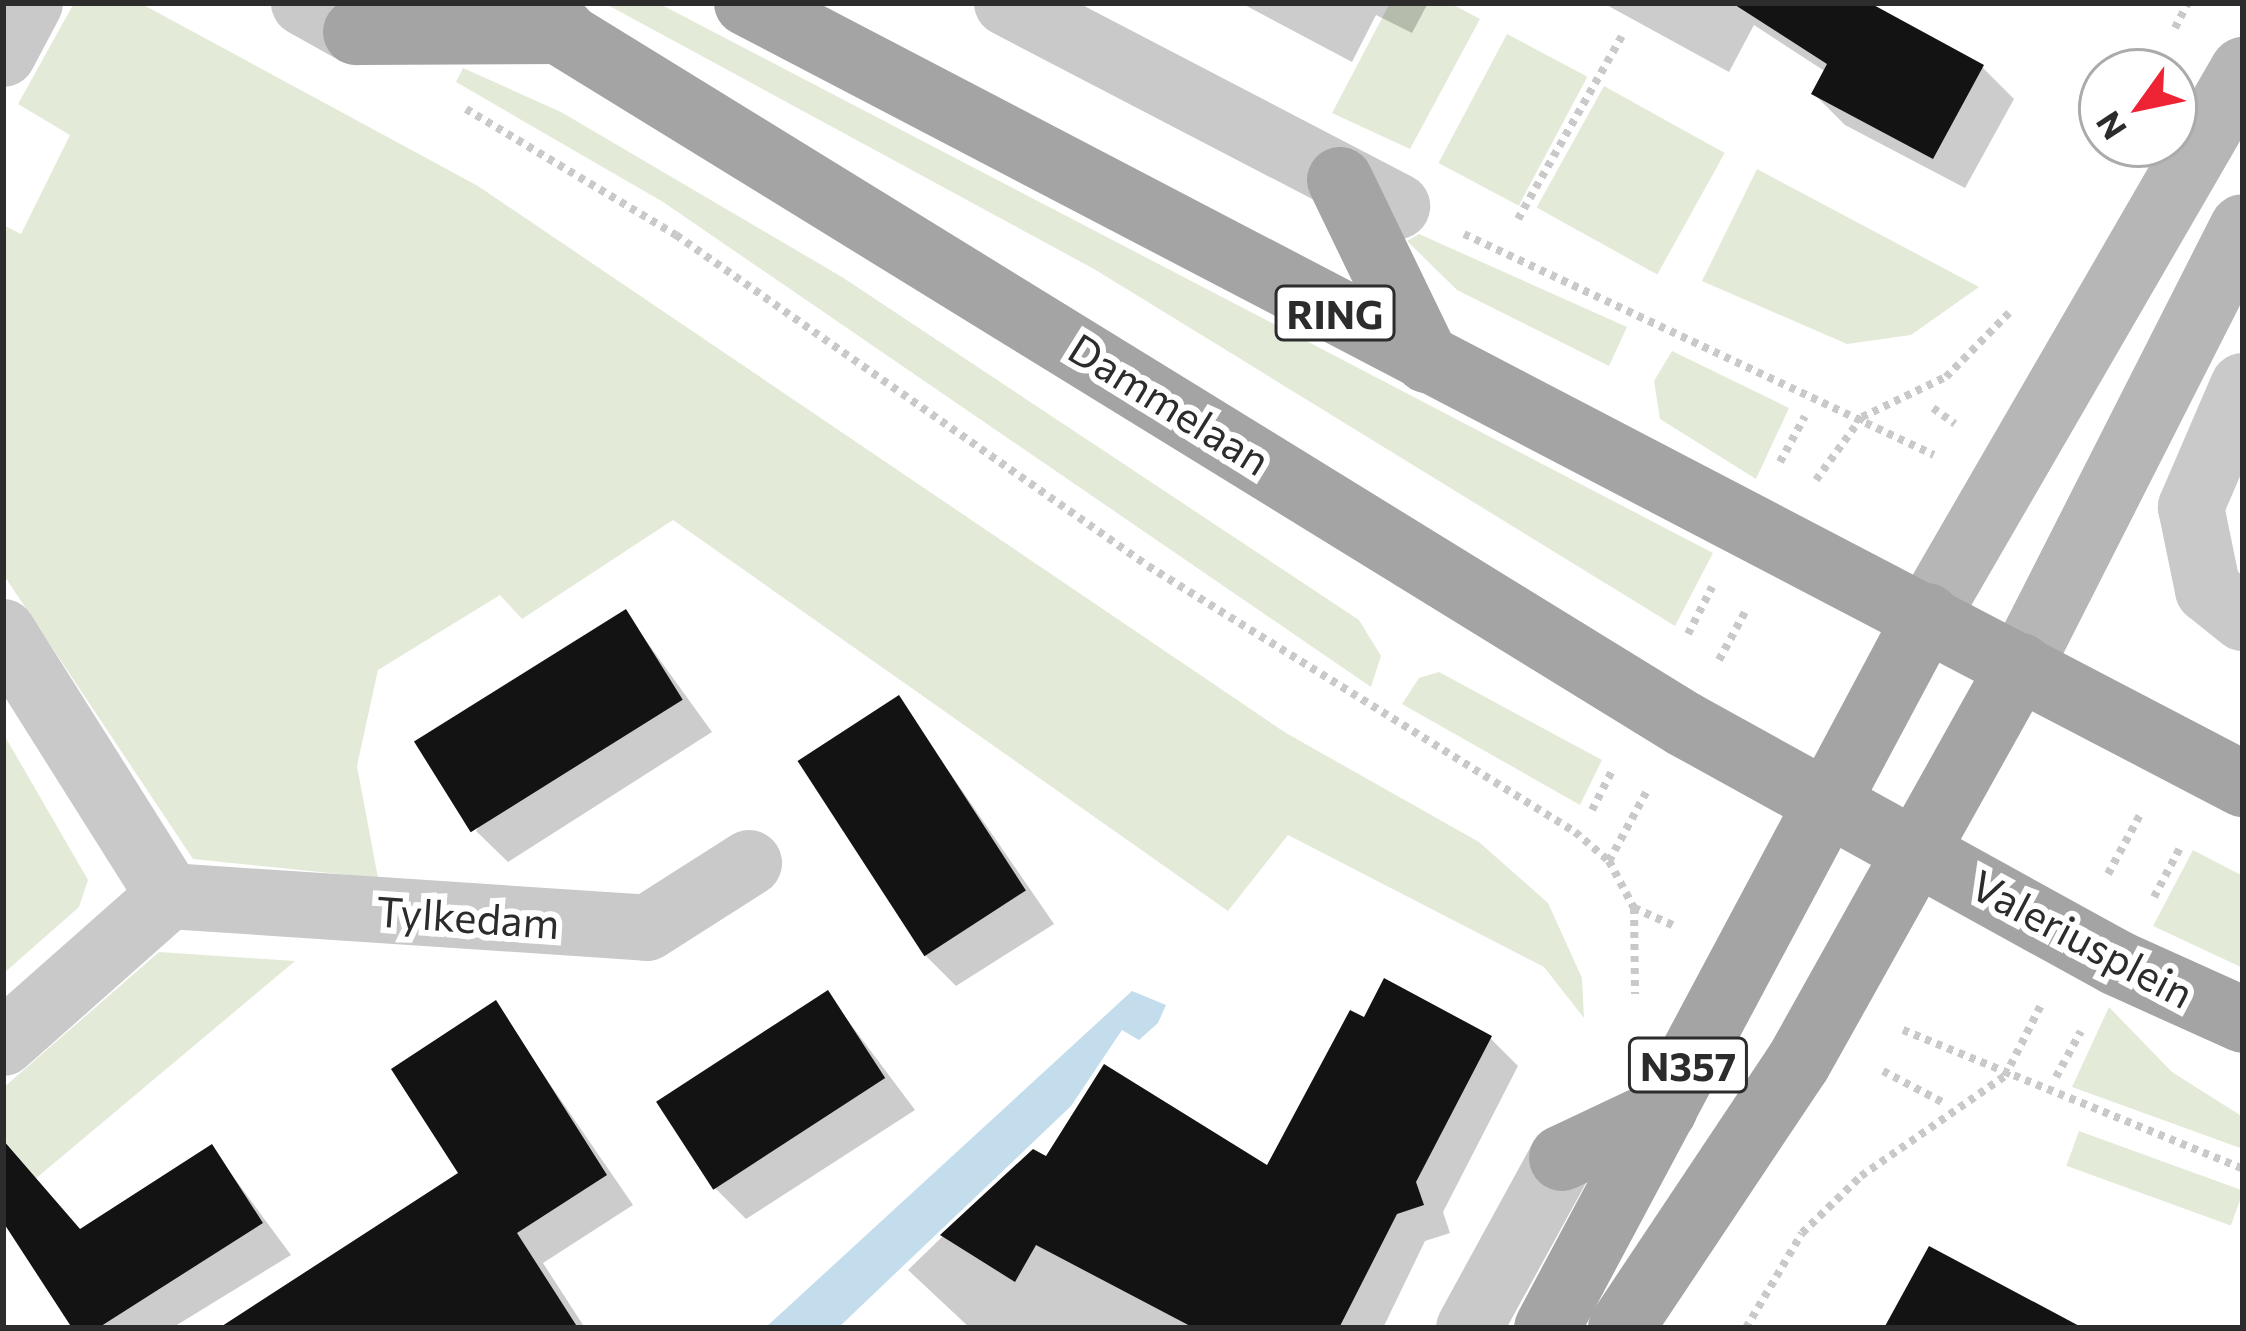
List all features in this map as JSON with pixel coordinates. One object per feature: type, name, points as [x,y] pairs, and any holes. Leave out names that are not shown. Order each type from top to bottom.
[{"type":"main road","name":"RING","points":[[747,3],[1426,360],[1776,512],[1928,616],[2243,784]]},
{"type":"main road","points":[[330,18],[538,17]]},
{"type":"main road","name":"Dammelaan","points":[[538,17],[1684,724],[1828,802]]},
{"type":"main road","points":[[1928,616],[2243,70]]},
{"type":"main road","points":[[1369,193],[1426,360]]},
{"type":"main road","points":[[2020,667],[2243,227]]},
{"type":"main road","name":"N357","points":[[1547,1328],[1928,616]]},
{"type":"main road","name":"Valeriusplein","points":[[1924,853],[2020,667]]},
{"type":"main road","name":"Valeriusplein","points":[[1828,802],[2074,938],[2243,1020]]},
{"type":"main road","name":"N357","points":[[1636,1320],[1924,853]]},
{"type":"main road","points":[[1562,1158],[1664,1110]]},
{"type":"street","points":[[3,54],[30,3]]},
{"type":"street","points":[[1007,3],[1369,193]]},
{"type":"street","points":[[2243,386],[2191,507],[2208,590],[2243,618]]},
{"type":"street","points":[[3,632],[169,896],[3,1043]]},
{"type":"street","name":"Tylkedam","points":[[169,896],[647,928],[749,863]]},
{"type":"street","points":[[1469,1328],[1562,1158]]},
{"type":"path","points":[[330,18],[1609,861],[1634,908],[1637,967]]},
{"type":"path","points":[[1518,219],[1624,34]]},
{"type":"path","points":[[1369,193],[1862,417]]},
{"type":"path","points":[[1776,512],[1862,417],[1946,377],[2016,304]]},
{"type":"path","points":[[1609,861],[1684,724],[1776,512],[1805,416]]},
{"type":"path","points":[[1688,634],[1717,578]]},
{"type":"path","points":[[1746,1328],[1802,1233],[2005,1076],[2175,748]]},
{"type":"path","points":[[1592,810],[1613,769]]},
{"type":"path","points":[[2142,919],[2181,846]]},
{"type":"path","points":[[2056,1077],[2087,1019]]},
{"type":"path","points":[[1883,1071],[1942,1102]]},
{"type":"path","points":[[2005,1076],[2243,1169]]},
{"type":"green space","points":[[74,3],[140,3],[478,186],[1286,733],[1479,842],[1548,903],[1582,978],[1584,1018],[1544,967],[1288,835],[1228,911],[673,520],[522,619],[500,595],[378,670],[357,766],[378,878],[193,859],[3,574],[3,225],[21,234],[70,135],[18,104]]},
{"type":"green space","points":[[604,3],[658,3],[1713,553],[1675,626],[1094,269]]},
{"type":"green space","points":[[1390,3],[1450,3],[1480,19],[1410,149],[1332,113]]},
{"type":"green space","points":[[1507,34],[1587,77],[1519,206],[1438,163]]},
{"type":"green space","points":[[463,68],[561,112],[842,277],[1359,620],[1381,656],[1371,687],[663,202],[456,82]]},
{"type":"green space","points":[[1604,86],[1725,153],[1657,274],[1537,208]]},
{"type":"green space","points":[[1757,169],[1979,287],[1911,335],[1847,344],[1702,281]]},
{"type":"green space","points":[[1419,234],[1627,327],[1609,366],[1457,290],[1407,241]]},
{"type":"green space","points":[[1672,351],[1789,408],[1756,479],[1660,419],[1654,381]]},
{"type":"green space","points":[[1439,672],[1602,760],[1580,805],[1402,704],[1419,678]]},
{"type":"green space","points":[[3,733],[88,880],[79,907],[3,974]]},
{"type":"green space","points":[[2193,850],[2243,876],[2243,968],[2153,926]]},
{"type":"green space","points":[[159,952],[295,961],[3,1206],[3,1088]]},
{"type":"green space","points":[[2109,1007],[2172,1072],[2243,1117],[2243,1149],[2072,1087]]},
{"type":"green space","points":[[2079,1131],[2243,1191],[2231,1226],[2066,1166]]},
{"type":"water","points":[[1132,991],[1166,1005],[1158,1023],[1139,1040],[1122,1030],[1071,1106],[838,1328],[765,1328]]},
{"type":"building","points":[[1732,3],[1870,3],[1984,65],[1933,159],[1811,94],[1827,64]]},
{"type":"building","points":[[626,609],[683,700],[471,832],[414,741]]},
{"type":"building","points":[[899,695],[1026,890],[924,956],[798,761]]},
{"type":"building","points":[[1384,978],[1492,1036],[1416,1182],[1424,1205],[1397,1214],[1339,1328],[1194,1328],[1036,1245],[1015,1282],[940,1235],[1033,1149],[1046,1156],[1104,1064],[1267,1165],[1350,1010],[1364,1017]]},
{"type":"building","points":[[828,990],[885,1078],[713,1190],[656,1102]]},
{"type":"building","points":[[496,1000],[607,1175],[517,1233],[578,1328],[219,1328],[458,1173],[391,1069]]},
{"type":"building","points":[[3,1140],[80,1229],[212,1144],[263,1223],[98,1328],[72,1328],[3,1222]]},
{"type":"building","points":[[1929,1246],[2083,1328],[1884,1328]]}]
